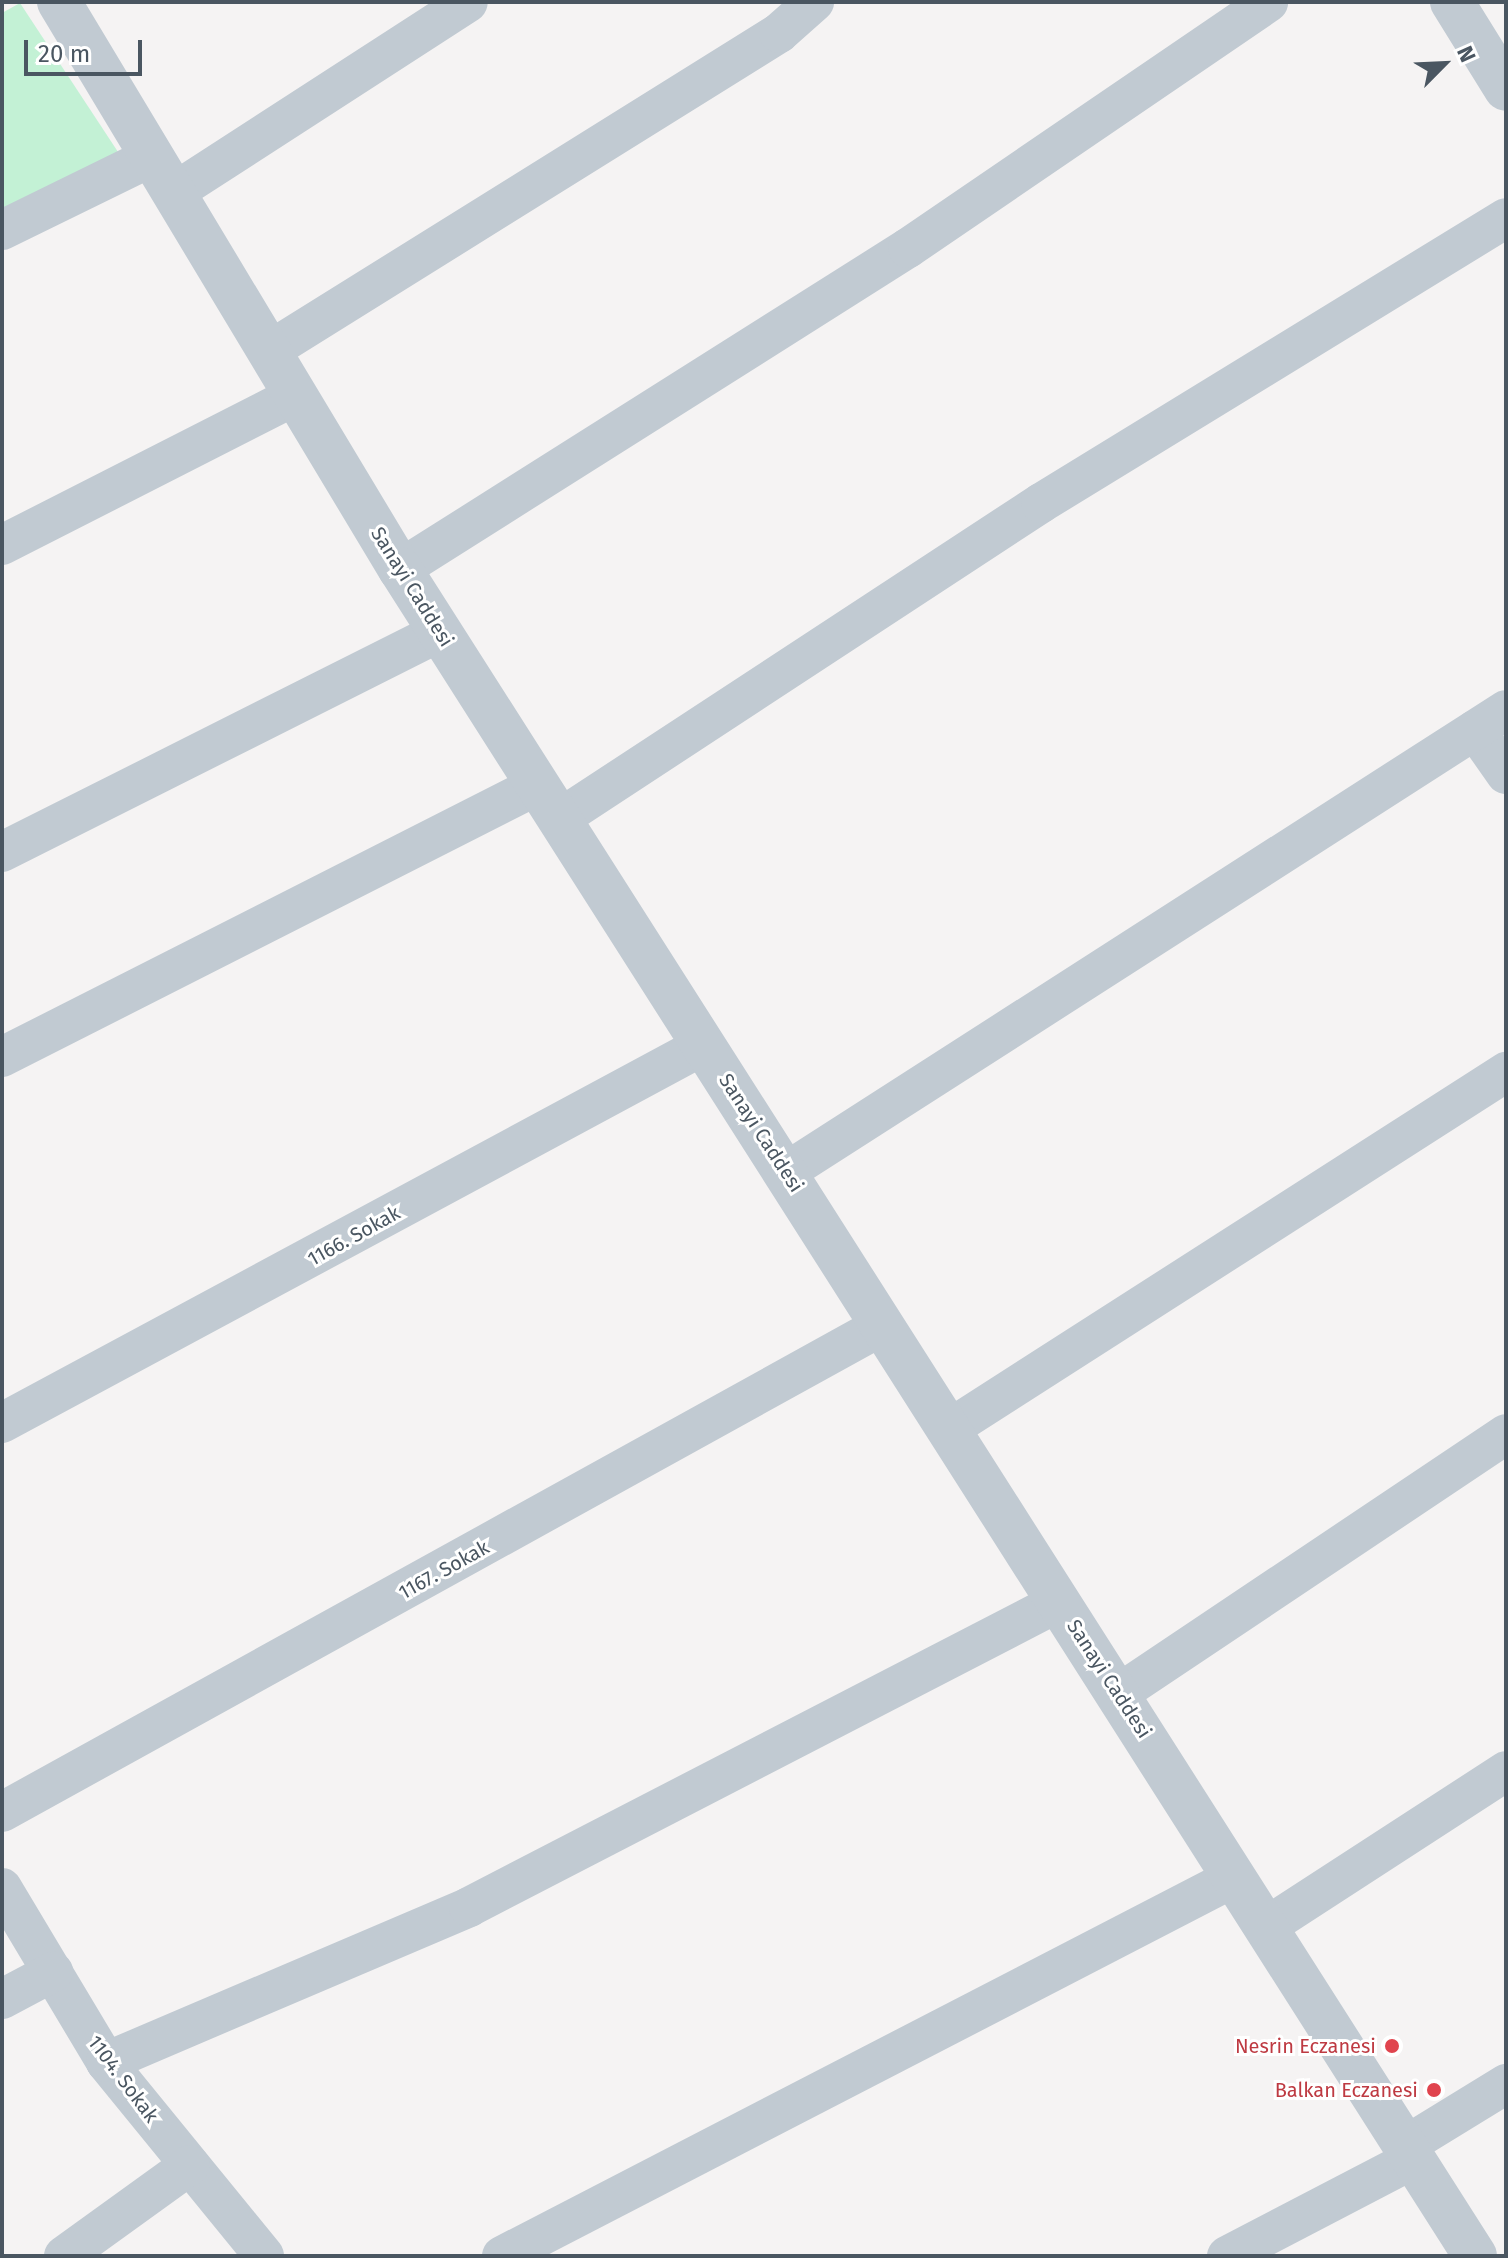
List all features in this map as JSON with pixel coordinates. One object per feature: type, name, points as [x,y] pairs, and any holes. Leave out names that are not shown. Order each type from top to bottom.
[{"type":"street","name":"Sanayi Caddesi","points":[[59,2],[400,569],[1475,2256]]},
{"type":"street","points":[[2,230],[162,175],[468,2]]},
{"type":"street","points":[[269,351],[779,33],[814,2]]},
{"type":"street","points":[[400,569],[908,248],[1268,2]]},
{"type":"street","points":[[1452,2],[1506,89]]},
{"type":"street","points":[[2,1057],[549,802],[1506,218]]},
{"type":"street","points":[[2,545],[295,396]]},
{"type":"street","points":[[2,852],[440,632]]},
{"type":"street","points":[[786,1172],[1491,720],[1506,774]]},
{"type":"street","name":"1166. Sokak","points":[[2,1423],[704,1045]]},
{"type":"street","points":[[949,1429],[1506,1072]]},
{"type":"street","name":"1167. Sokak","points":[[2,1812],[883,1325]]},
{"type":"street","points":[[1118,1694],[1506,1434]]},
{"type":"street","points":[[106,2062],[469,1907],[1059,1602]]},
{"type":"street","points":[[1266,1927],[1506,1771]]},
{"type":"street","points":[[502,2256],[1235,1877]]},
{"type":"street","name":"1104. Sokak","points":[[2,1888],[106,2062],[264,2256]]},
{"type":"street","points":[[2,1999],[53,1972]]},
{"type":"street","points":[[1227,2256],[1409,2152],[1506,2084]]},
{"type":"street","points":[[64,2256],[190,2165]]},
{"type":"green space","points":[[20,3],[122,158],[2,216],[2,13]]},
{"type":"place","name":"Nesrin Eczanesi","points":[[1392,2046]]},
{"type":"place","name":"Balkan Eczanesi","points":[[1434,2090]]}]
